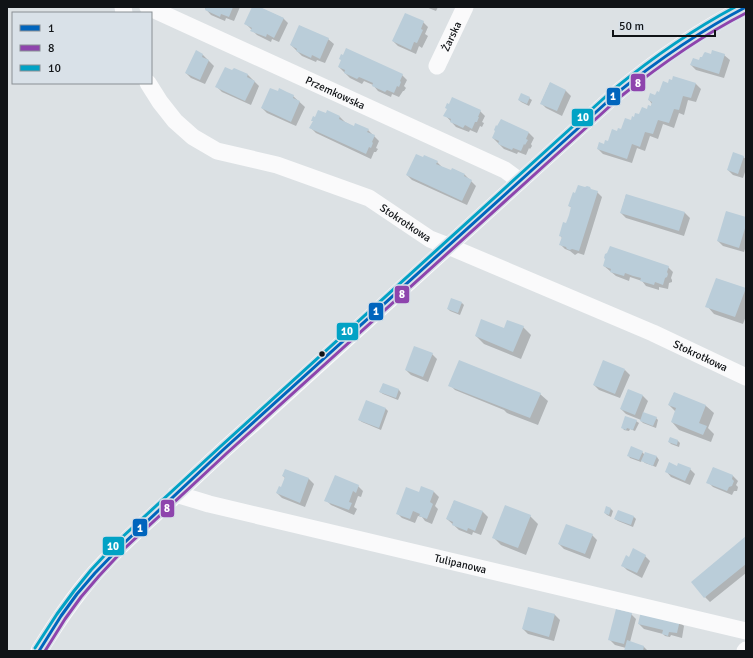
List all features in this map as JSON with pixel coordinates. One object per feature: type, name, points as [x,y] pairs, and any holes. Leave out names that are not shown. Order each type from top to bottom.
[{"type":"street","name":"Przemkowska","points":[[148,7],[505,170],[520,181]]},
{"type":"street","name":"Żarska","points":[[438,66],[465,7]]},
{"type":"street","points":[[39,651],[60,618],[95,573],[130,537],[448,246],[617,93],[658,60],[718,22],[746,7]]},
{"type":"street","name":"Stokrotkowa","points":[[149,84],[175,121],[193,137],[217,151],[277,165],[369,198],[430,239],[654,333],[746,376]]},
{"type":"street","name":"Tulipanowa","points":[[176,494],[209,504],[746,631]]},
{"type":"building","points":[[206,7],[233,7],[229,17],[221,14],[220,17],[205,10]]},
{"type":"building","points":[[252,7],[260,7],[284,18],[274,38],[267,34],[266,37],[250,31],[252,28],[244,24]]},
{"type":"building","points":[[405,13],[424,21],[421,29],[423,30],[417,43],[414,42],[411,50],[392,41]]},
{"type":"building","points":[[299,25],[329,38],[320,59],[312,55],[311,58],[296,51],[297,49],[290,45]]},
{"type":"building","points":[[346,48],[403,74],[399,87],[397,86],[394,93],[387,90],[385,92],[372,86],[373,83],[359,77],[357,79],[344,73],[345,70],[338,67],[341,60],[339,59],[341,54],[343,55]]},
{"type":"building","points":[[196,50],[203,54],[202,57],[209,60],[200,80],[185,73]]},
{"type":"building","points":[[712,50],[725,54],[719,74],[690,65],[693,58],[699,60],[705,52],[711,54]]},
{"type":"building","points":[[225,67],[232,70],[234,68],[248,74],[247,77],[255,81],[245,101],[215,87]]},
{"type":"building","points":[[673,76],[696,83],[691,98],[683,96],[679,110],[674,109],[669,123],[658,120],[653,134],[645,132],[640,147],[632,144],[627,159],[597,149],[599,142],[604,144],[605,140],[608,141],[612,129],[617,131],[618,128],[621,129],[625,118],[631,120],[635,113],[639,114],[642,107],[647,109],[648,105],[651,106],[652,102],[648,100],[650,93],[655,95],[657,91],[659,92],[663,81],[668,83],[669,79],[672,80]]},
{"type":"building","points":[[550,82],[566,90],[557,111],[540,104]]},
{"type":"building","points":[[270,88],[278,91],[279,88],[294,95],[293,98],[300,101],[291,122],[261,108]]},
{"type":"building","points":[[521,93],[530,97],[527,104],[518,100]]},
{"type":"building","points":[[452,97],[481,110],[477,122],[475,122],[472,129],[465,125],[463,128],[450,122],[451,119],[443,116],[447,109],[445,108],[447,103],[449,104]]},
{"type":"building","points":[[318,110],[326,113],[327,110],[340,116],[339,119],[354,126],[355,123],[369,129],[367,132],[375,135],[371,148],[369,147],[366,154],[309,128],[313,121],[311,121],[313,116],[315,117]]},
{"type":"building","points":[[501,119],[529,132],[526,139],[528,140],[525,145],[524,144],[521,151],[513,148],[512,150],[498,144],[499,141],[492,138],[496,125],[497,126]]},
{"type":"building","points":[[733,152],[744,156],[738,174],[727,170]]},
{"type":"building","points":[[416,154],[423,157],[424,155],[438,161],[436,164],[451,170],[452,168],[465,174],[464,176],[472,180],[462,201],[406,175]]},
{"type":"building","points":[[578,185],[585,187],[587,186],[598,191],[579,251],[572,249],[570,250],[559,245],[562,237],[559,236],[563,222],[566,223],[571,207],[568,206],[573,192],[575,193]]},
{"type":"building","points":[[626,194],[685,212],[679,231],[620,213]]},
{"type":"building","points":[[726,211],[746,217],[746,225],[739,248],[717,241]]},
{"type":"building","points":[[610,246],[669,266],[667,272],[668,274],[663,285],[655,282],[654,285],[640,281],[641,278],[625,273],[624,276],[610,272],[611,269],[603,266],[605,254]]},
{"type":"building","points":[[716,278],[746,288],[735,317],[705,307]]},
{"type":"building","points":[[451,298],[462,302],[458,313],[447,309]]},
{"type":"building","points":[[481,319],[504,328],[507,320],[524,326],[513,352],[475,336]]},
{"type":"building","points":[[414,346],[433,353],[423,377],[405,370]]},
{"type":"building","points":[[459,360],[541,393],[530,418],[448,386]]},
{"type":"building","points":[[603,360],[625,369],[615,394],[593,385]]},
{"type":"building","points":[[383,383],[399,389],[396,398],[379,392]]},
{"type":"building","points":[[628,389],[643,395],[635,415],[620,409]]},
{"type":"building","points":[[674,392],[706,405],[699,423],[707,426],[703,435],[671,422],[676,408],[668,405]]},
{"type":"building","points":[[366,400],[386,408],[379,428],[358,420]]},
{"type":"building","points":[[643,412],[657,417],[653,426],[640,421]]},
{"type":"building","points":[[625,416],[637,420],[633,430],[621,428]]},
{"type":"building","points":[[670,437],[678,440],[677,445],[668,442]]},
{"type":"building","points":[[631,446],[643,451],[639,460],[627,456]]},
{"type":"building","points":[[645,452],[657,456],[653,466],[641,461]]},
{"type":"building","points":[[669,462],[677,466],[678,463],[691,468],[685,481],[665,472]]},
{"type":"building","points":[[713,467],[733,475],[732,479],[734,481],[732,486],[729,487],[727,491],[706,483]]},
{"type":"building","points":[[285,469],[309,478],[300,503],[276,493],[279,486],[281,487],[285,477],[282,476]]},
{"type":"building","points":[[335,475],[359,485],[356,493],[353,491],[349,502],[352,503],[349,510],[324,501]]},
{"type":"building","points":[[421,486],[434,491],[430,502],[433,504],[427,519],[419,516],[420,514],[413,511],[410,519],[396,514],[406,487],[419,492]]},
{"type":"building","points":[[454,500],[483,511],[475,531],[468,528],[467,531],[452,525],[453,522],[446,519]]},
{"type":"building","points":[[505,505],[531,515],[518,548],[492,538]]},
{"type":"building","points":[[606,506],[611,508],[609,515],[604,513]]},
{"type":"building","points":[[618,510],[634,516],[631,525],[614,519]]},
{"type":"building","points":[[566,524],[593,534],[585,554],[558,544]]},
{"type":"building","points":[[746,536],[746,564],[704,598],[691,582]]},
{"type":"building","points":[[633,548],[646,555],[637,573],[621,566],[626,555],[629,557]]},
{"type":"building","points":[[528,607],[555,614],[549,637],[522,629]]},
{"type":"building","points":[[616,609],[632,613],[624,644],[608,640]]},
{"type":"building","points":[[641,611],[680,620],[677,633],[669,632],[668,636],[662,634],[663,630],[638,624]]},
{"type":"building","points":[[627,640],[644,646],[643,651],[624,651]]},
{"type":"transit line","name":"10","points":[[35,648],[57,614],[91,570],[118,541],[221,446],[614,89],[673,45],[703,25],[735,7]]},
{"type":"transit line","name":"1","points":[[39,651],[61,616],[95,573],[122,545],[224,449],[617,93],[680,47],[712,26],[746,7]]},
{"type":"transit line","name":"8","points":[[45,651],[65,619],[99,576],[125,548],[227,453],[620,97],[681,52],[713,31],[746,13]]}]
